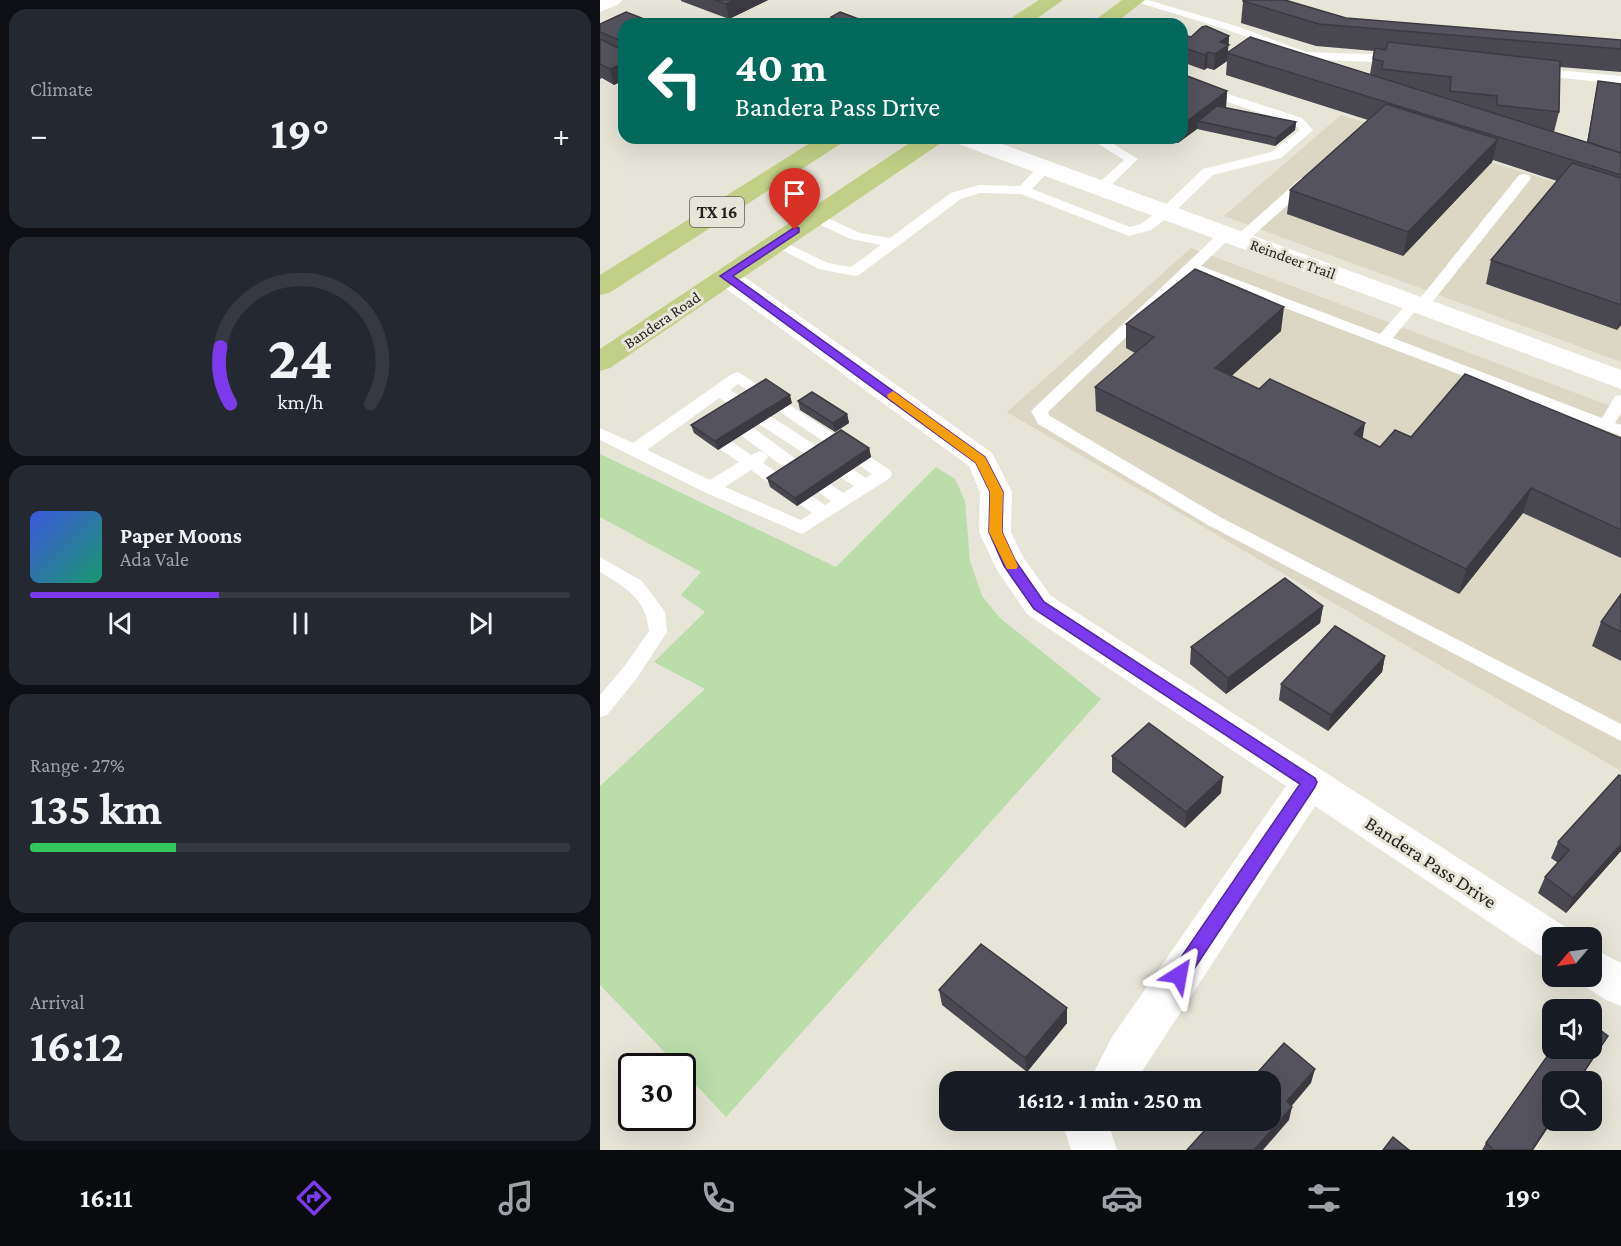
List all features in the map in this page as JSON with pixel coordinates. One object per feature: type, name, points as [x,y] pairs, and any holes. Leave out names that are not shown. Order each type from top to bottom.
[{"type":"main road","points":[[1024,18],[1053,0]]},
{"type":"main road","points":[[1109,18],[1136,0]]},
{"type":"main road","name":"TX 16","points":[[604,281],[824,144]]},
{"type":"main road","name":"Bandera Road","points":[[600,362],[924,144]]},
{"type":"street","points":[[600,6],[612,0]]},
{"type":"street","name":"Reindeer Trail","points":[[980,144],[1621,380]]},
{"type":"street","name":"Bandera Pass Drive","points":[[726,276],[981,460],[996,492],[995,532],[1009,562],[1039,605],[1542,934]]},
{"type":"street","points":[[1117,1071],[1127,1052],[1310,782]]},
{"type":"street","points":[[1602,974],[1621,986]]},
{"type":"street","points":[[1088,1131],[1094,1150]]},
{"type":"lane","points":[[1136,0],[1232,28],[1304,54],[1413,61]]},
{"type":"lane","points":[[1304,54],[1319,68]]},
{"type":"lane","points":[[1529,71],[1621,80]]},
{"type":"lane","points":[[775,243],[824,266],[854,272],[956,195],[979,189],[1023,190],[1129,232],[1146,227],[1166,212],[1208,172],[1276,155],[1307,130],[1298,121],[1188,85]]},
{"type":"lane","points":[[1100,188],[1132,159],[1106,144]]},
{"type":"lane","points":[[1023,190],[1045,168]]},
{"type":"lane","points":[[1317,171],[1191,267],[1039,411],[1044,420],[1224,526],[1621,733]]},
{"type":"lane","points":[[1383,340],[1418,305],[1524,178]]},
{"type":"lane","points":[[814,217],[856,236],[892,243]]},
{"type":"lane","points":[[1191,267],[1621,431]]},
{"type":"lane","points":[[600,433],[634,451],[710,488],[802,528],[884,474],[738,377],[634,451]]},
{"type":"lane","points":[[720,391],[866,486]]},
{"type":"lane","points":[[1605,425],[1621,400]]},
{"type":"lane","points":[[706,401],[843,501]]},
{"type":"lane","points":[[683,417],[825,513]]},
{"type":"lane","points":[[710,488],[809,426]]},
{"type":"lane","points":[[600,563],[636,586],[656,612],[658,632],[630,673],[600,709]]},
{"type":"shaded area","points":[[1341,115],[1621,203],[1621,362],[1224,216]]},
{"type":"shaded area","points":[[1191,248],[1621,410],[1621,771],[1007,412]]},
{"type":"green space","points":[[600,454],[836,567],[936,467],[955,479],[965,501],[970,561],[982,596],[1000,618],[1101,699],[726,1117],[696,1085],[696,1053],[665,1053],[600,985],[600,786],[705,689],[654,662],[705,612],[681,595],[701,572],[600,517]]},
{"type":"building","points":[[714,0],[735,0],[726,4]]},
{"type":"building","points":[[1244,0],[1285,0],[1346,18],[1621,40],[1621,49],[1319,24]]},
{"type":"building","points":[[626,12],[642,18],[618,18],[618,40],[600,32],[600,24]]},
{"type":"building","points":[[840,12],[856,18],[834,18],[831,17]]},
{"type":"building","points":[[1206,26],[1229,36],[1220,42],[1229,45],[1215,54],[1208,52],[1205,55],[1188,49],[1188,36],[1191,37]]},
{"type":"building","points":[[1250,37],[1621,153],[1621,175],[1227,53]]},
{"type":"building","points":[[600,39],[618,48],[618,66],[610,69],[600,64]]},
{"type":"building","points":[[1388,42],[1560,61],[1559,112],[1497,105],[1497,96],[1450,91],[1451,77],[1382,69],[1383,61],[1373,59],[1375,48],[1386,50]]},
{"type":"building","points":[[1188,76],[1227,91],[1188,120]]},
{"type":"building","points":[[1598,81],[1621,84],[1621,153],[1588,142]]},
{"type":"building","points":[[1386,104],[1498,139],[1408,232],[1290,190]]},
{"type":"building","points":[[1217,106],[1296,122],[1276,138],[1198,121]]},
{"type":"building","points":[[1572,163],[1621,178],[1621,305],[1491,260]]},
{"type":"building","points":[[1195,269],[1284,307],[1215,368],[1259,389],[1270,379],[1365,423],[1354,434],[1380,447],[1395,430],[1411,437],[1465,374],[1621,438],[1621,530],[1531,488],[1466,569],[1095,387],[1154,337],[1126,324]]},
{"type":"building","points":[[766,379],[790,395],[715,441],[691,425]]},
{"type":"building","points":[[812,392],[847,414],[833,423],[798,401]]},
{"type":"building","points":[[841,430],[869,448],[795,498],[767,478]]},
{"type":"building","points":[[1285,578],[1323,606],[1228,678],[1191,647]]},
{"type":"building","points":[[1621,594],[1621,632],[1601,622]]},
{"type":"building","points":[[1335,626],[1385,656],[1331,715],[1281,684]]},
{"type":"building","points":[[1149,723],[1223,777],[1186,812],[1112,756]]},
{"type":"building","points":[[1619,775],[1621,776],[1621,844],[1573,898],[1545,877],[1569,850],[1558,842]]},
{"type":"building","points":[[981,944],[1067,1008],[1025,1058],[939,990]]},
{"type":"building","points":[[1602,1032],[1608,1036],[1602,1045]]},
{"type":"building","points":[[1284,1043],[1315,1069],[1287,1101],[1292,1107],[1281,1119],[1281,1071],[1259,1071]]},
{"type":"building","points":[[1545,1059],[1592,1059],[1584,1071],[1542,1071],[1542,1131],[1544,1131],[1532,1150],[1494,1150],[1486,1143]]},
{"type":"building","points":[[1204,1131],[1271,1131],[1254,1150],[1187,1150]]},
{"type":"building","points":[[1393,1137],[1409,1150],[1383,1150]]},
{"type":"slow traffic","points":[[893,395],[981,460],[996,492],[995,532],[1012,566]]},
{"type":"route","points":[[795,230],[726,276],[981,460],[996,492],[995,532],[1009,562],[1039,605],[1310,782],[1179,975]]}]
